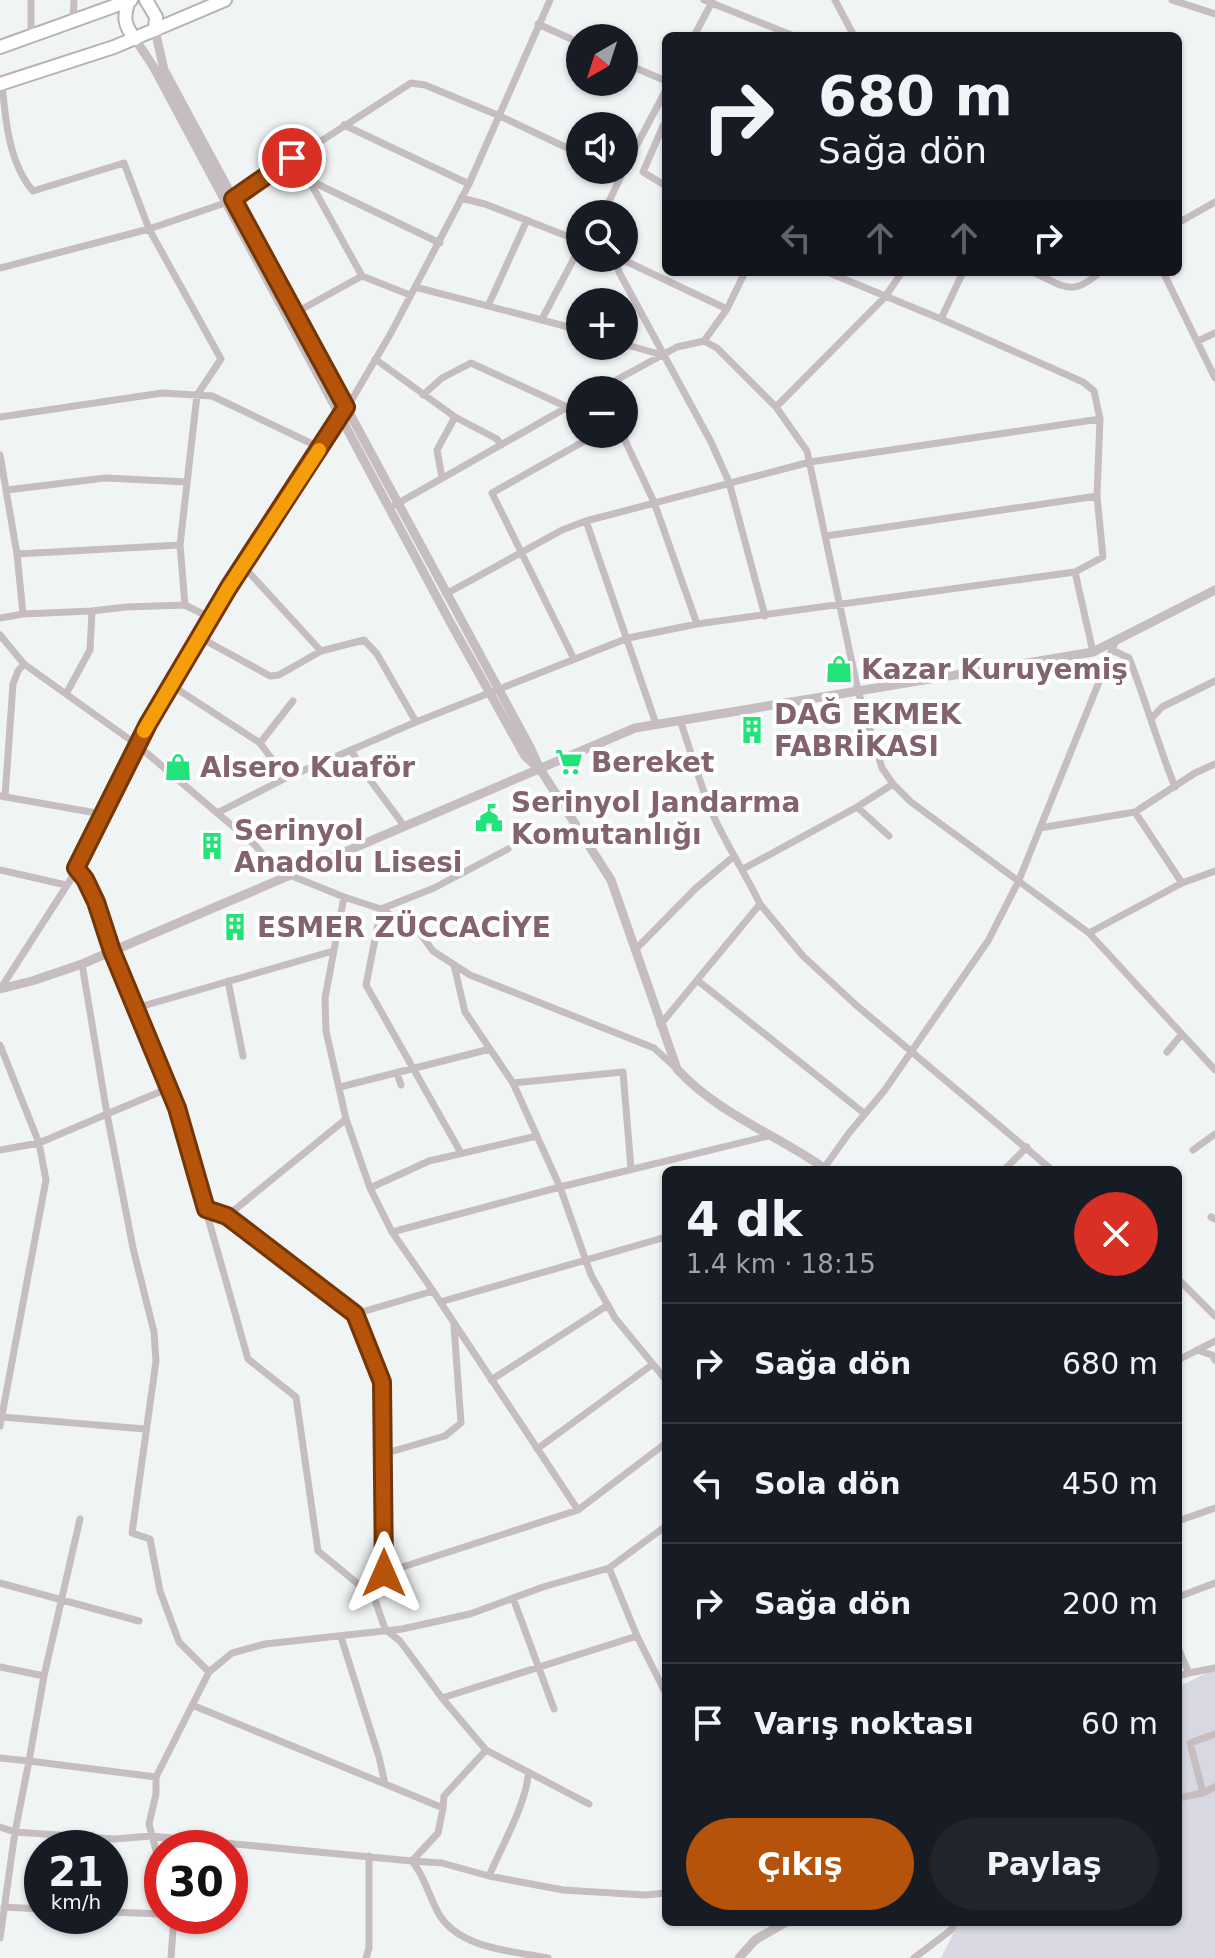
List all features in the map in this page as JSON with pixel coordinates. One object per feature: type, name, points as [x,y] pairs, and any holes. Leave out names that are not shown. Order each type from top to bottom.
[{"type":"highway","points":[[0,47],[130,0]]},
{"type":"highway","points":[[130,0],[124,16],[126,27],[135,39]]},
{"type":"highway","points":[[146,0],[156,17],[155,30]]},
{"type":"highway","points":[[1,83],[135,39],[225,0]]},
{"type":"street","points":[[31,0],[31,36]]},
{"type":"street","points":[[73,21],[74,0]]},
{"type":"street","points":[[0,989],[76,868],[136,744],[199,637],[341,418],[440,243],[550,0]]},
{"type":"street","points":[[835,0],[851,32]]},
{"type":"street","points":[[1172,0],[1215,14]]},
{"type":"street","points":[[696,32],[710,1],[774,32]]},
{"type":"street","points":[[538,24],[566,37]]},
{"type":"street","points":[[155,30],[164,70],[229,201]]},
{"type":"street","points":[[135,39],[346,407],[394,506],[495,692],[525,756],[540,769],[611,880],[677,1069]]},
{"type":"street","points":[[638,69],[662,79]]},
{"type":"street","points":[[1,83],[5,117],[22,179],[33,191],[124,163],[149,229],[221,359],[197,395],[180,545],[185,605]]},
{"type":"street","points":[[0,268],[149,229],[229,201],[411,83],[425,85],[500,116],[566,147]]},
{"type":"street","points":[[638,140],[662,97]]},
{"type":"street","points":[[344,125],[469,184]]},
{"type":"street","points":[[662,128],[643,172],[662,184]]},
{"type":"street","points":[[292,158],[309,180],[362,276],[412,291],[566,326]]},
{"type":"street","points":[[309,180],[440,243]]},
{"type":"street","points":[[461,198],[527,220],[566,238]]},
{"type":"street","points":[[1182,221],[1215,202]]},
{"type":"street","points":[[488,306],[527,220]]},
{"type":"street","points":[[638,268],[727,309]]},
{"type":"street","points":[[542,319],[566,272]]},
{"type":"street","points":[[619,272],[711,442],[729,482],[765,616]]},
{"type":"street","points":[[292,315],[362,276]]},
{"type":"street","points":[[704,341],[727,309],[743,276]]},
{"type":"street","points":[[217,813],[286,778],[416,722],[628,638],[697,624],[1075,572],[1103,557],[1097,496],[1100,419],[1097,396],[1090,386],[836,276]]},
{"type":"street","points":[[776,407],[885,297],[899,276]]},
{"type":"street","points":[[941,319],[961,276]]},
{"type":"street","points":[[1043,276],[1072,288],[1086,285],[1096,276]]},
{"type":"street","points":[[1165,276],[1215,378]]},
{"type":"street","points":[[292,315],[341,418],[394,506]]},
{"type":"street","points":[[1198,341],[1215,333]]},
{"type":"street","points":[[624,376],[677,347],[704,341],[717,348],[776,407],[807,451],[858,691],[882,768],[911,802],[1089,933],[1215,1070]]},
{"type":"street","points":[[638,348],[662,355]]},
{"type":"street","points":[[375,359],[455,417],[497,439],[501,445]]},
{"type":"street","points":[[423,395],[442,378],[471,363],[566,407]]},
{"type":"street","points":[[0,417],[162,393],[212,396],[321,448]]},
{"type":"street","points":[[394,506],[566,408]]},
{"type":"street","points":[[442,478],[437,450],[455,417]]},
{"type":"street","points":[[442,596],[562,530],[654,502],[810,462],[1100,419]]},
{"type":"street","points":[[572,448],[492,493],[574,659]]},
{"type":"street","points":[[629,448],[654,502],[697,624]]},
{"type":"street","points":[[0,455],[17,554],[23,614]]},
{"type":"street","points":[[7,490],[105,478],[187,482]]},
{"type":"street","points":[[826,536],[1097,496]]},
{"type":"street","points":[[586,521],[656,724]]},
{"type":"street","points":[[17,554],[180,545]]},
{"type":"street","points":[[243,566],[321,651]]},
{"type":"street","points":[[1075,572],[1093,652]]},
{"type":"street","points":[[0,989],[82,964],[635,728],[1093,652],[1114,645],[1215,590]]},
{"type":"street","points":[[0,618],[185,605],[211,618]]},
{"type":"street","points":[[66,694],[90,650],[92,611]]},
{"type":"street","points":[[0,635],[24,664],[136,744],[255,845],[267,860],[292,876],[381,909],[419,932],[433,951],[470,975],[654,1048],[693,1087],[820,1166]]},
{"type":"street","points":[[199,637],[270,676],[279,675],[321,651],[364,640],[377,654],[416,722]]},
{"type":"street","points":[[1114,645],[1129,658],[1175,787]]},
{"type":"street","points":[[827,1166],[884,1091],[988,941],[1019,880],[1114,645]]},
{"type":"street","points":[[24,664],[13,684],[3,796],[102,814]]},
{"type":"street","points":[[1151,719],[1162,707],[1215,681]]},
{"type":"street","points":[[171,685],[260,743],[286,778]]},
{"type":"street","points":[[260,743],[293,701]]},
{"type":"street","points":[[680,720],[712,812],[760,904],[803,956],[856,1005],[1048,1166]]},
{"type":"street","points":[[351,750],[405,827]]},
{"type":"street","points":[[1040,828],[1135,812],[1215,764]]},
{"type":"street","points":[[743,869],[893,784]]},
{"type":"street","points":[[712,812],[768,796]]},
{"type":"street","points":[[857,807],[889,836]]},
{"type":"street","points":[[1135,812],[1182,883]]},
{"type":"street","points":[[381,909],[434,888],[508,849]]},
{"type":"street","points":[[636,949],[696,888],[733,857]]},
{"type":"street","points":[[76,868],[96,902],[112,951],[177,1108],[248,1359],[296,1397],[318,1551],[374,1597],[385,1629],[400,1641],[463,1726],[486,1750],[589,1804]]},
{"type":"street","points":[[0,870],[66,885]]},
{"type":"street","points":[[1089,933],[1182,883],[1215,871]]},
{"type":"street","points":[[344,897],[325,998],[326,1031],[346,1119],[370,1188],[392,1232],[578,1510]]},
{"type":"street","points":[[660,1025],[760,904]]},
{"type":"street","points":[[381,909],[366,985],[461,1153]]},
{"type":"street","points":[[136,1008],[333,951]]},
{"type":"street","points":[[82,964],[133,1248],[154,1332],[156,1361],[132,1533],[150,1539],[160,1591],[179,1642],[209,1672]]},
{"type":"street","points":[[454,965],[465,1012],[513,1083],[560,1187],[591,1275],[608,1305],[662,1375]]},
{"type":"street","points":[[697,980],[865,1114]]},
{"type":"street","points":[[228,981],[243,1056]]},
{"type":"street","points":[[1167,1052],[1182,1034]]},
{"type":"street","points":[[0,1045],[39,1143],[46,1180],[0,1426]]},
{"type":"street","points":[[340,1087],[490,1049]]},
{"type":"street","points":[[513,1083],[623,1072],[631,1169]]},
{"type":"street","points":[[397,1073],[401,1085]]},
{"type":"street","points":[[0,1150],[39,1143],[169,1088]]},
{"type":"street","points":[[227,1216],[346,1119]]},
{"type":"street","points":[[1193,1150],[1215,1134]]},
{"type":"street","points":[[370,1188],[429,1161],[537,1136]]},
{"type":"street","points":[[392,1232],[768,1136]]},
{"type":"street","points":[[1008,1166],[1027,1147]]},
{"type":"street","points":[[206,1209],[227,1216],[355,1314],[382,1382],[384,1585],[374,1597]]},
{"type":"street","points":[[440,1302],[662,1238]]},
{"type":"street","points":[[1182,1283],[1215,1316]]},
{"type":"street","points":[[355,1314],[433,1291]]},
{"type":"street","points":[[491,1380],[608,1305]]},
{"type":"street","points":[[383,1454],[445,1436],[461,1423],[454,1324]]},
{"type":"street","points":[[1182,1358],[1215,1341]]},
{"type":"street","points":[[1196,1349],[1212,1355],[1215,1360]]},
{"type":"street","points":[[537,1449],[653,1364]]},
{"type":"street","points":[[0,1366],[13,1367]]},
{"type":"street","points":[[2,1417],[145,1429]]},
{"type":"street","points":[[384,1573],[578,1510],[662,1446]]},
{"type":"street","points":[[1182,1520],[1215,1508]]},
{"type":"street","points":[[0,1938],[15,1832],[44,1676],[80,1519]]},
{"type":"street","points":[[150,1830],[156,1777],[209,1672],[232,1653],[265,1644],[402,1629],[470,1614],[609,1568],[662,1529]]},
{"type":"street","points":[[609,1568],[662,1686]]},
{"type":"street","points":[[0,1583],[139,1621]]},
{"type":"street","points":[[1182,1595],[1215,1583]]},
{"type":"street","points":[[513,1598],[554,1709]]},
{"type":"street","points":[[442,1698],[637,1636]]},
{"type":"street","points":[[341,1637],[385,1784]]},
{"type":"street","points":[[1182,1657],[1189,1673]]},
{"type":"street","points":[[0,1667],[44,1676]]},
{"type":"street","points":[[1182,1675],[1215,1668]]},
{"type":"street","points":[[192,1705],[443,1808]]},
{"type":"street","points":[[1182,1745],[1215,1734]]},
{"type":"street","points":[[1190,1743],[1203,1793]]},
{"type":"street","points":[[412,1861],[438,1833],[444,1796],[486,1750]]},
{"type":"street","points":[[0,1758],[156,1777]]},
{"type":"street","points":[[489,1876],[518,1810],[528,1772]]},
{"type":"street","points":[[1182,1797],[1215,1787]]},
{"type":"street","points":[[0,1827],[15,1832],[115,1839],[144,1837]]},
{"type":"street","points":[[248,1845],[442,1863],[489,1876],[563,1890],[637,1895],[662,1893]]},
{"type":"street","points":[[367,1958],[369,1856]]},
{"type":"street","points":[[412,1861],[422,1873],[440,1915],[453,1930],[478,1944],[548,1958]]},
{"type":"street","points":[[4,1907],[24,1908]]},
{"type":"street","points":[[739,1958],[755,1940],[777,1926]]},
{"type":"street","points":[[914,1958],[953,1926]]},
{"type":"street","points":[[171,1958],[173,1934]]},
{"type":"shaded area","points":[[1215,1669],[1215,1958],[941,1958],[957,1926],[1182,1926],[1182,1685]]},
{"type":"slow traffic","points":[[144,731],[229,587],[319,450]]},
{"type":"place","name":"Kazar Kuruyemiş","points":[[839,669]]},
{"type":"place","name":"DAĞ EKMEK FABRİKASI","points":[[752,730]]},
{"type":"place","name":"Bereket","points":[[569,762]]},
{"type":"place","name":"Alsero Kuaför","points":[[178,767]]},
{"type":"place","name":"Serinyol Jandarma Komutanlığı","points":[[489,818]]},
{"type":"place","name":"Serinyol Anadolu Lisesi","points":[[212,846]]},
{"type":"place","name":"ESMER ZÜCCACİYE","points":[[235,927]]},
{"type":"route","points":[[292,158],[233,199],[346,407],[229,587],[136,744],[76,868],[96,902],[112,951],[177,1108],[206,1209],[227,1216],[355,1314],[382,1382],[384,1573]]}]
